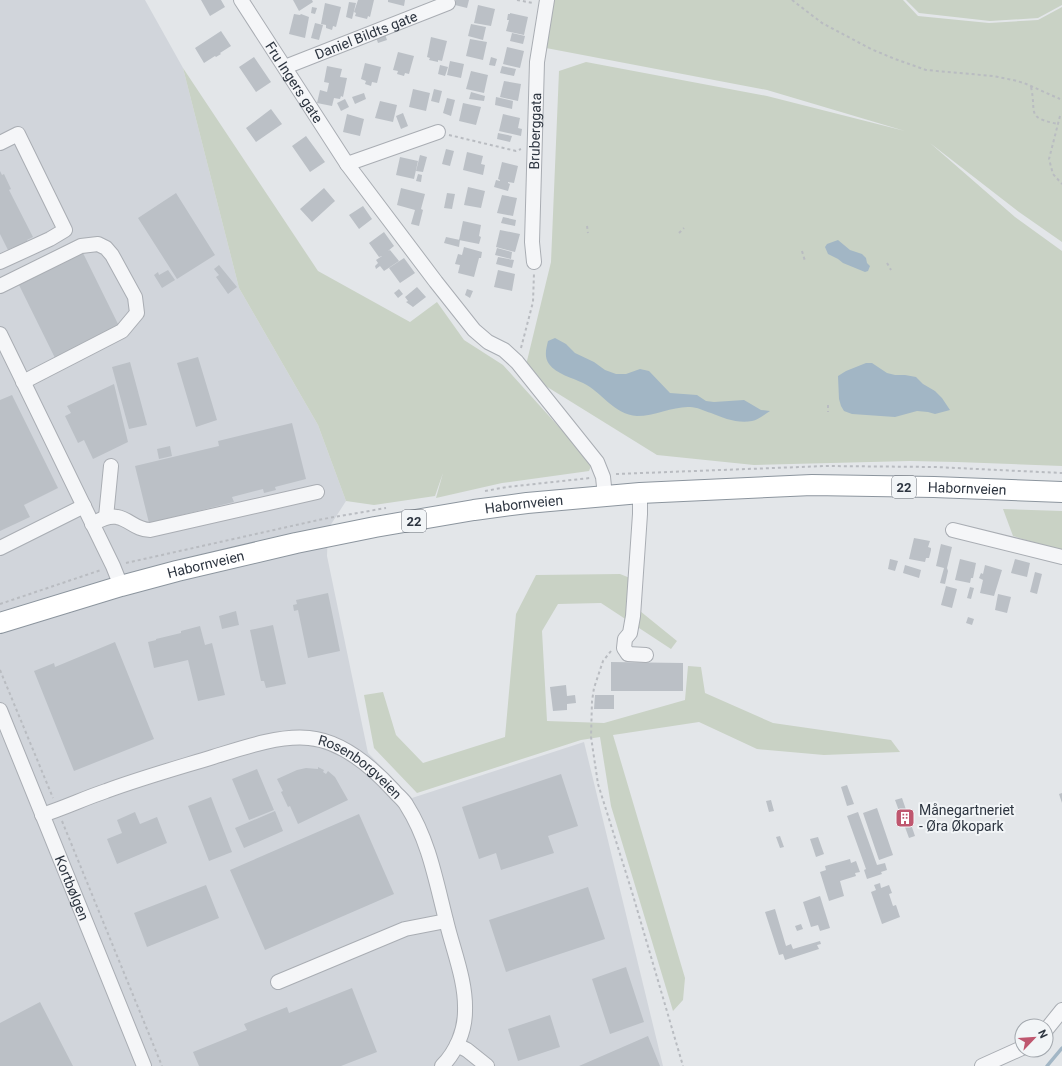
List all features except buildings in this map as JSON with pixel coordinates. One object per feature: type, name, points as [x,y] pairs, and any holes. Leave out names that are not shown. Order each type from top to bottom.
[{"type":"highway","name":"Habornveien","points":[[0,623],[121,586],[232,558],[375,527],[474,510],[528,503],[640,493],[812,485],[934,487],[1062,492]]},
{"type":"street","name":"Fru Ingers gate","points":[[241,0],[347,164],[436,282],[474,330],[488,342],[504,350],[517,362],[597,462],[603,477],[605,496]]},
{"type":"street","name":"Daniel Bildts gate","points":[[285,67],[448,3]]},
{"type":"street","name":"Bruberggata","points":[[534,262],[532,242],[537,62],[547,3]]},
{"type":"street","points":[[347,164],[438,132]]},
{"type":"street","points":[[0,143],[18,134],[65,230],[0,262]]},
{"type":"street","points":[[0,286],[81,246],[98,244],[106,248],[112,255],[135,296],[137,313],[122,332],[23,382]]},
{"type":"street","points":[[0,334],[113,566],[121,586]]},
{"type":"street","points":[[106,517],[111,466]]},
{"type":"street","points":[[92,524],[106,517],[117,517],[140,528],[150,530],[317,492]]},
{"type":"street","points":[[640,493],[633,616],[630,633],[624,639],[624,648],[628,654],[646,655]]},
{"type":"street","points":[[0,548],[84,506]]},
{"type":"street","points":[[953,530],[1062,557]]},
{"type":"street","name":"Kortbølgen","points":[[0,710],[144,1066]]},
{"type":"street","name":"Rosenborgveien","points":[[42,815],[106,791],[224,754],[285,739],[310,738],[336,745],[359,759],[379,775],[406,804],[420,829],[460,972],[466,1011],[464,1029],[457,1045],[442,1066]]},
{"type":"street","points":[[278,982],[405,929],[446,921]]},
{"type":"street","points":[[1054,1020],[1062,1010]]},
{"type":"street","points":[[457,1045],[467,1050],[486,1066]]},
{"type":"street","points":[[982,1066],[1014,1052]]},
{"type":"path","points":[[517,0],[547,3]]},
{"type":"path","points":[[792,0],[822,23],[871,49],[895,59],[926,70],[993,76],[1013,80],[1060,99]]},
{"type":"path","points":[[1031,86],[1034,115],[1038,119],[1058,124]]},
{"type":"path","points":[[1060,116],[1049,160],[1053,174],[1062,184]]},
{"type":"path","points":[[438,132],[516,151],[535,147]]},
{"type":"path","points":[[587,226],[588,234]]},
{"type":"path","points":[[679,233],[684,228]]},
{"type":"path","points":[[802,251],[805,260]]},
{"type":"path","points":[[517,362],[533,302],[534,262]]},
{"type":"path","points":[[887,263],[891,270]]},
{"type":"path","points":[[828,405],[828,412]]},
{"type":"path","points":[[624,639],[614,647],[603,661],[594,688],[591,736],[598,784],[641,921],[683,1066]]},
{"type":"path","points":[[0,670],[54,801]]},
{"type":"path","points":[[62,821],[162,1066]]},
{"type":"shaded area","points":[[0,0],[145,0],[183,68],[239,288],[318,425],[346,501],[328,529],[327,556],[368,753],[412,798],[584,742],[663,1066],[0,1066]]},
{"type":"shaded area","points":[[553,0],[903,0],[918,16],[989,23],[1038,20],[1062,7],[1062,242],[1019,212],[930,143],[1015,217],[1062,251],[1062,466],[910,461],[754,465],[657,455],[536,380],[526,365],[551,262],[559,71],[586,62],[767,96],[905,131],[767,90],[546,48]]},
{"type":"shaded area","points":[[906,0],[1062,0],[1062,5],[1038,18],[990,21],[919,13]]},
{"type":"shaded area","points":[[183,68],[318,271],[410,322],[437,302],[464,340],[503,365],[586,457],[591,466],[589,471],[502,483],[436,498],[443,473],[435,496],[374,505],[346,501],[318,425],[239,288]]},
{"type":"shaded area","points":[[1003,509],[1062,511],[1062,551],[1013,536]]},
{"type":"shaded area","points":[[620,574],[640,582],[640,611],[677,641],[671,649],[601,603],[558,604],[542,631],[547,721],[604,723],[685,700],[688,666],[701,667],[705,693],[773,723],[891,740],[900,752],[824,755],[757,749],[699,722],[613,735],[685,978],[683,1000],[673,1011],[611,806],[600,737],[581,740],[417,793],[374,748],[364,695],[383,692],[396,735],[423,763],[505,737],[516,614],[536,575]]},
{"type":"water","points":[[838,240],[850,250],[862,254],[866,258],[867,263],[870,266],[868,271],[865,272],[843,263],[828,254],[825,247],[827,244]]},
{"type":"water","points":[[555,338],[566,344],[575,353],[594,362],[605,370],[616,374],[626,374],[640,369],[649,371],[670,393],[697,395],[706,401],[714,402],[744,400],[761,410],[770,411],[757,419],[747,422],[731,420],[698,408],[690,407],[678,408],[644,416],[629,415],[621,412],[590,387],[560,373],[549,364],[546,359],[548,341]]},
{"type":"water","points":[[866,363],[872,363],[887,373],[916,377],[923,384],[935,391],[950,410],[935,414],[917,411],[895,417],[852,414],[844,411],[839,399],[838,376]]},
{"type":"waterway","points":[[1047,1066],[1062,1048]]},
{"type":"place","name":"Månegartneriet - Øra Økopark","points":[[905,818]]}]
